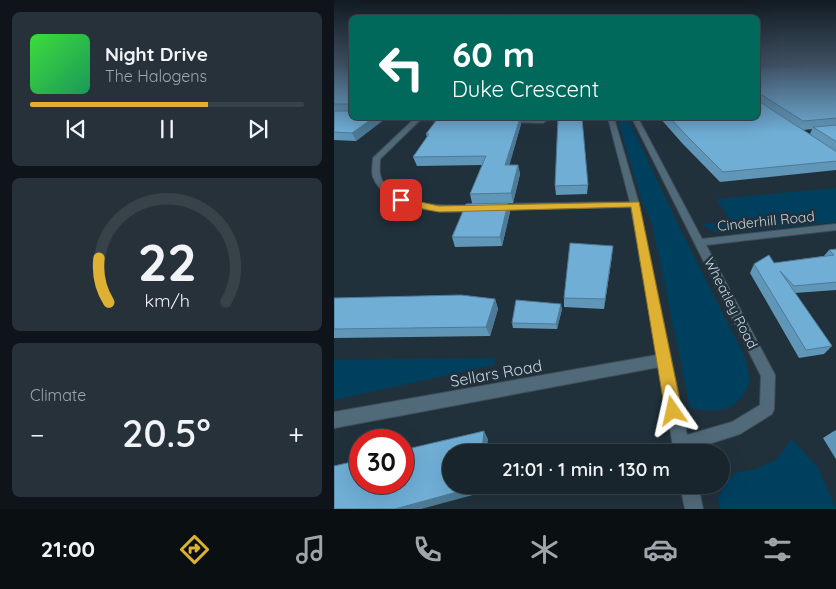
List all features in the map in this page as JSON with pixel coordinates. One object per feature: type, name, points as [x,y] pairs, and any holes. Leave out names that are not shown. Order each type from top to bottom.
[{"type":"street","points":[[416,120],[377,158],[376,176],[388,194],[413,204],[439,209],[635,204]]},
{"type":"street","points":[[504,120],[543,121]]},
{"type":"street","name":"Wheatley Road","points":[[612,120],[635,204],[680,444]]},
{"type":"street","name":"Wheatley Road","points":[[636,120],[768,375],[767,409],[735,429],[694,444]]},
{"type":"street","name":"Cinderhill Road","points":[[700,242],[836,227]]},
{"type":"street","name":"Sellars Road","points":[[334,420],[664,360]]},
{"type":"street","points":[[691,494],[694,509]]},
{"type":"shaded area","points":[[618,120],[629,120],[682,233],[744,355],[749,374],[748,386],[740,399],[728,408],[706,410],[690,408],[652,223],[642,201]]},
{"type":"shaded area","points":[[836,188],[836,222],[724,233],[715,232],[702,224],[732,222],[716,199]]},
{"type":"shaded area","points":[[495,358],[494,365],[334,400],[334,360]]},
{"type":"shaded area","points":[[792,439],[818,468],[836,509],[720,509],[718,497],[720,494],[730,494],[730,478],[737,472],[754,470],[776,460]]},
{"type":"building","points":[[334,86],[349,86],[349,105],[334,104]]},
{"type":"building","points":[[760,86],[837,86],[837,118],[803,121],[760,95]]},
{"type":"building","points":[[760,102],[837,152],[837,161],[723,172],[672,120],[760,120]]},
{"type":"building","points":[[349,108],[349,120],[370,120],[352,133],[334,132],[334,111],[348,111]]},
{"type":"building","points":[[436,120],[519,120],[505,165],[518,165],[511,193],[470,194],[486,156],[413,157],[429,134],[426,134]]},
{"type":"building","points":[[558,120],[582,120],[588,185],[555,186]]},
{"type":"building","points":[[837,125],[837,142],[813,127]]},
{"type":"building","points":[[508,203],[500,237],[452,237],[466,204]]},
{"type":"building","points":[[570,243],[613,246],[605,299],[564,298]]},
{"type":"building","points":[[837,249],[837,282],[794,286],[780,271],[832,346],[806,350],[754,264],[769,255],[774,263],[834,255],[829,250]]},
{"type":"building","points":[[461,295],[495,299],[486,327],[334,329],[334,298]]},
{"type":"building","points":[[516,300],[561,304],[556,324],[512,323]]},
{"type":"building","points":[[484,431],[483,444],[442,444],[442,494],[450,494],[395,509],[334,509],[334,466],[349,463],[349,494],[414,494],[414,447]]},
{"type":"route","points":[[401,200],[439,209],[635,204],[673,411]]}]
